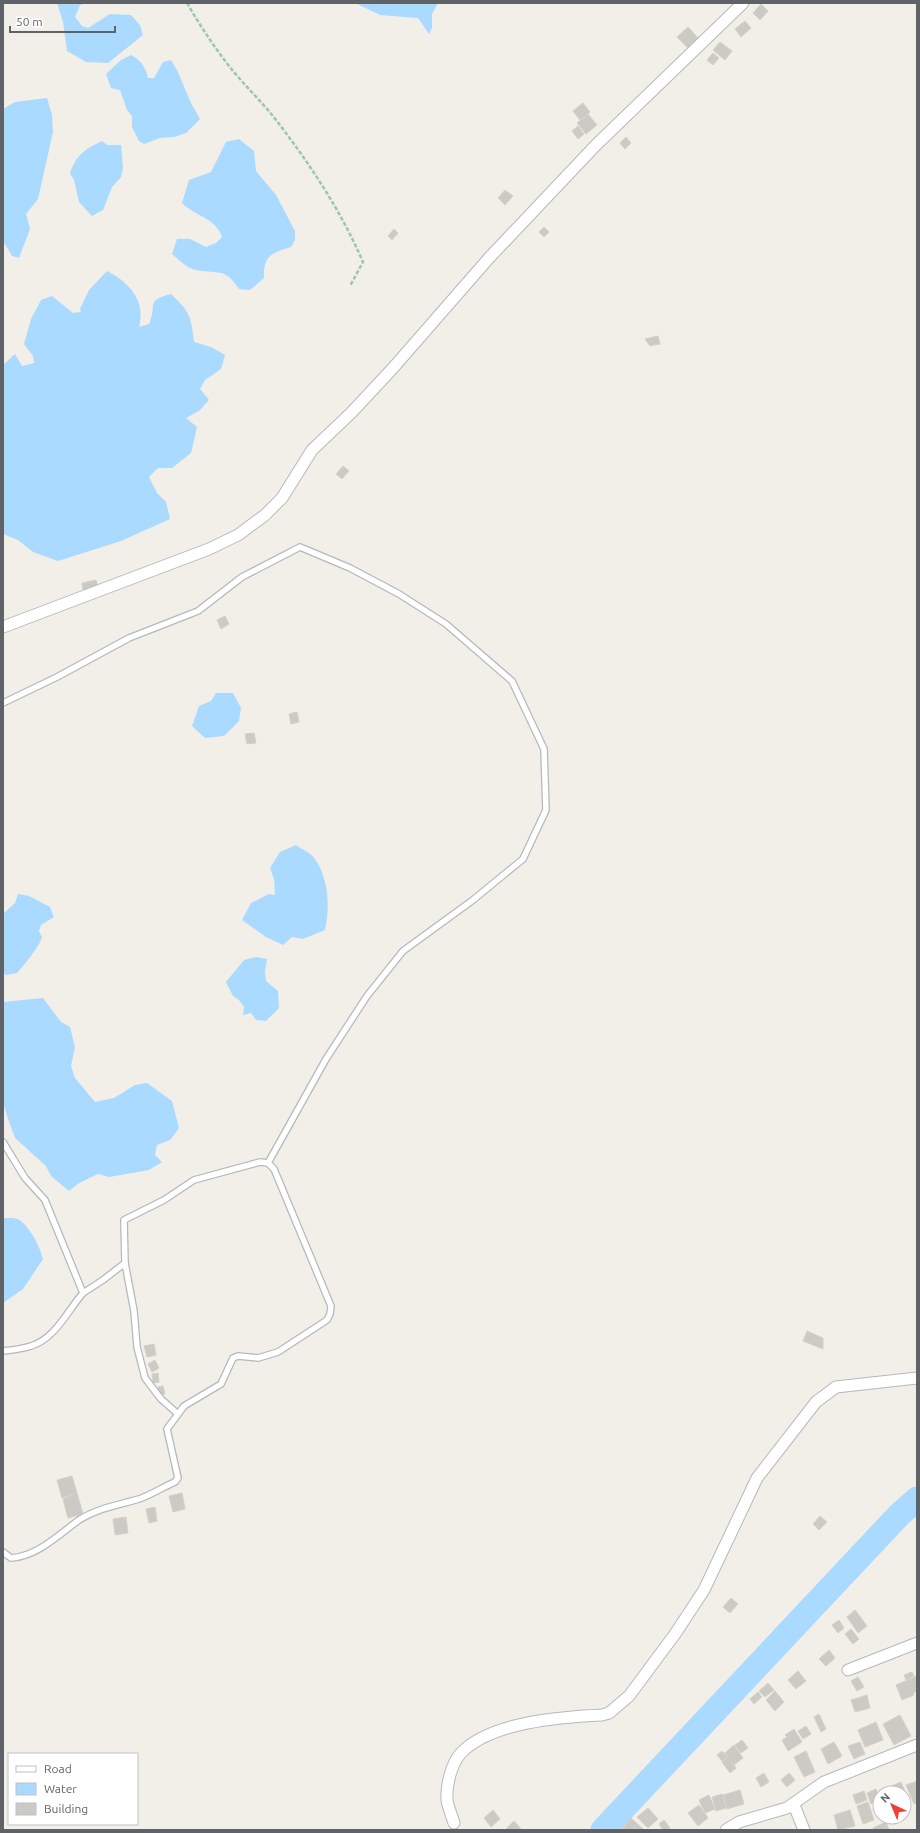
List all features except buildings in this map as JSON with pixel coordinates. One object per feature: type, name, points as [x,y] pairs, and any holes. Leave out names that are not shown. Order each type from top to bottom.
[{"type":"street","points":[[3,627],[209,549],[238,535],[265,515],[282,498],[312,450],[351,414],[505,241],[596,144],[743,3]]},
{"type":"street","points":[[454,1823],[447,1800],[449,1783],[452,1768],[459,1755],[469,1746],[516,1726],[545,1719],[602,1715],[613,1710],[629,1696],[675,1634],[704,1590],[757,1478],[816,1402],[836,1387],[917,1378]]},
{"type":"street","points":[[848,1670],[917,1643]]},
{"type":"street","points":[[726,1830],[739,1822],[794,1805],[810,1790],[824,1782],[917,1745]]},
{"type":"street","points":[[794,1805],[804,1830]]},
{"type":"lane","points":[[3,703],[57,677],[129,638],[198,610],[242,577],[300,547],[350,568],[399,594],[446,624],[512,681],[544,749],[546,810],[523,859],[403,952],[367,996],[326,1059],[268,1163]]},
{"type":"lane","points":[[3,1142],[25,1178],[45,1200],[83,1292]]},
{"type":"lane","points":[[3,1552],[11,1558],[20,1557],[46,1546],[80,1520],[99,1509],[141,1498],[175,1482],[178,1478],[167,1429],[184,1406],[221,1384],[233,1358],[238,1356],[258,1358],[278,1352],[327,1320],[330,1314],[331,1306],[274,1168],[268,1163],[260,1162],[194,1180],[164,1200],[124,1220],[125,1263],[134,1311],[137,1347],[145,1378],[161,1399],[178,1414]]},
{"type":"lane","points":[[3,1351],[32,1346],[47,1337],[61,1322],[83,1292],[103,1280],[125,1263]]},
{"type":"path","points":[[187,3],[200,25],[234,72],[276,119],[328,194],[351,234],[363,262],[350,286]]},
{"type":"water","points":[[57,3],[87,3],[80,5],[75,17],[82,26],[88,28],[110,14],[131,15],[140,25],[143,35],[108,63],[86,62],[67,51],[63,22]]},
{"type":"water","points":[[355,3],[438,3],[432,14],[432,28],[429,34],[418,18],[380,15]]},
{"type":"water","points":[[131,55],[142,65],[148,78],[154,78],[163,62],[171,60],[200,119],[186,133],[174,137],[160,138],[144,144],[139,141],[132,127],[132,116],[127,110],[120,90],[111,88],[106,74],[121,60]]},
{"type":"water","points":[[47,98],[52,115],[53,132],[38,199],[26,214],[30,229],[19,258],[12,256],[3,241],[3,109],[15,102]]},
{"type":"water","points":[[239,139],[254,151],[256,171],[276,195],[295,231],[295,240],[291,247],[270,256],[265,264],[264,278],[250,290],[239,289],[225,274],[189,268],[172,254],[177,239],[190,239],[206,247],[216,243],[222,237],[215,225],[187,208],[182,203],[189,180],[211,172],[226,142]]},
{"type":"water","points":[[102,141],[107,145],[121,145],[123,168],[121,177],[112,187],[103,210],[92,216],[79,202],[74,180],[70,173],[82,153]]},
{"type":"water","points":[[107,271],[123,281],[138,301],[141,318],[139,327],[149,324],[153,304],[157,299],[171,294],[186,310],[192,326],[194,342],[211,347],[225,355],[221,369],[205,380],[200,389],[209,400],[199,411],[186,418],[197,427],[191,453],[172,468],[158,468],[149,477],[157,493],[166,502],[170,519],[121,541],[58,561],[33,552],[18,540],[3,534],[3,365],[15,354],[22,366],[34,363],[33,356],[24,344],[31,319],[41,300],[52,296],[73,313],[81,312],[80,309],[89,290]]},
{"type":"water","points":[[216,693],[233,693],[241,708],[239,721],[224,736],[205,738],[192,726],[199,706],[211,701]]},
{"type":"water","points":[[296,845],[312,856],[323,874],[328,903],[327,921],[325,930],[303,939],[292,937],[283,945],[266,937],[242,920],[251,903],[269,894],[275,895],[274,879],[270,868],[280,852]]},
{"type":"water","points":[[18,894],[29,896],[50,907],[54,917],[41,925],[39,931],[42,937],[41,941],[24,965],[17,973],[6,975],[3,973],[3,914],[15,903]]},
{"type":"water","points":[[256,957],[267,959],[265,971],[266,981],[278,991],[279,1008],[266,1021],[256,1020],[251,1013],[243,1015],[244,1007],[239,1000],[233,996],[226,982],[244,960]]},
{"type":"water","points":[[43,998],[61,1022],[70,1027],[75,1047],[71,1066],[75,1078],[95,1102],[114,1098],[135,1085],[147,1083],[172,1101],[179,1128],[170,1140],[157,1145],[155,1155],[162,1162],[149,1170],[109,1177],[98,1174],[79,1183],[69,1191],[51,1176],[46,1166],[15,1138],[3,1102],[3,1002]]},
{"type":"water","points":[[3,1218],[17,1219],[25,1224],[35,1238],[43,1259],[23,1289],[3,1303]]},
{"type":"waterway","points":[[603,1830],[899,1515],[917,1499]]}]
